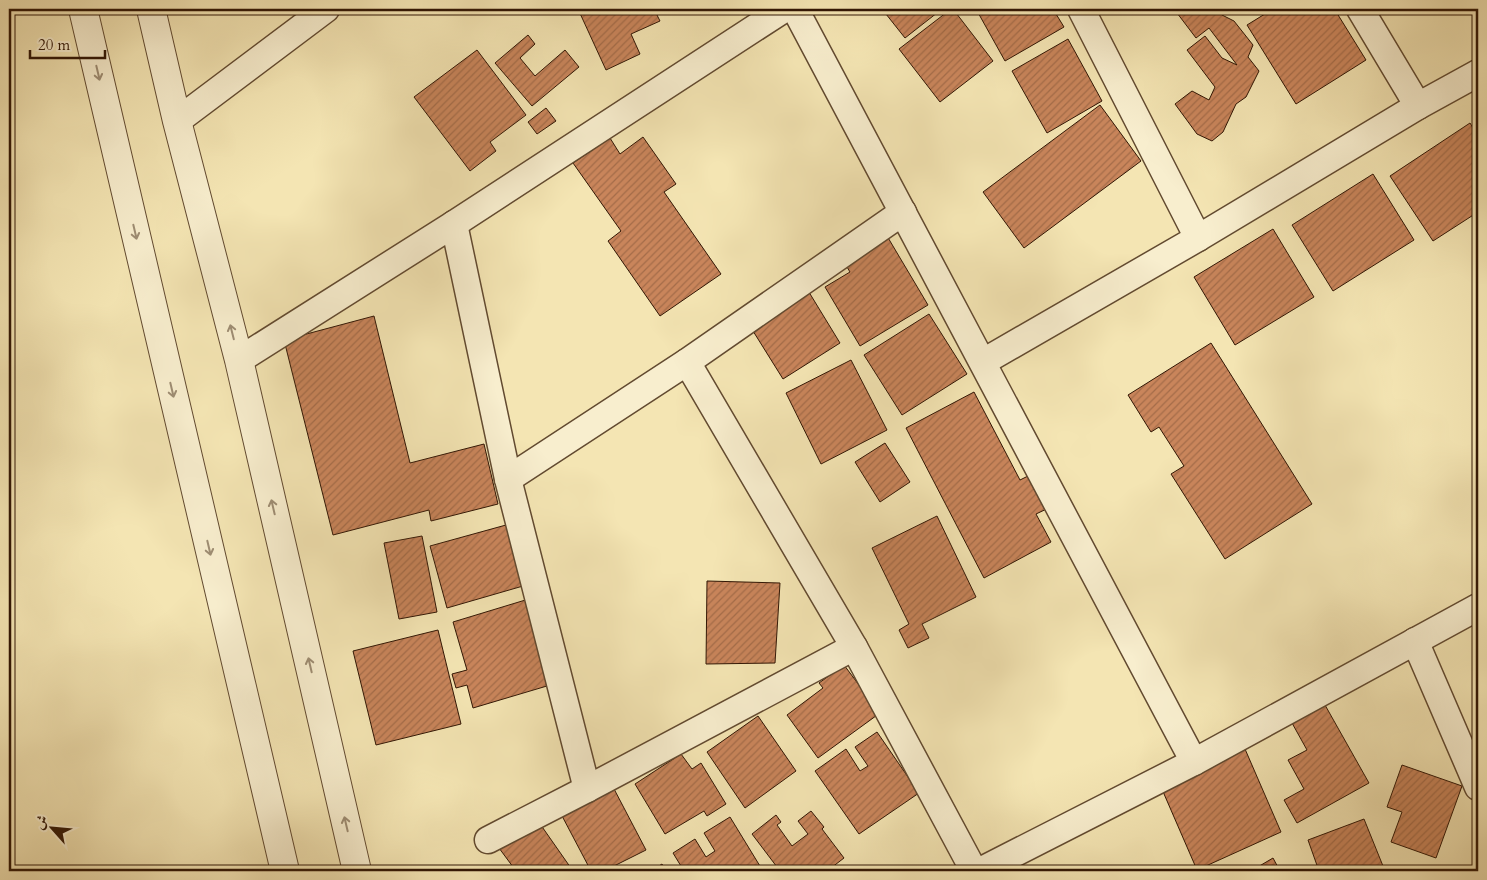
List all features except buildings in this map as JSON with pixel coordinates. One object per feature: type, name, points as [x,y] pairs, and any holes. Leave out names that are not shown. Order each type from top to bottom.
[{"type":"street","points":[[83,9],[285,871]]},
{"type":"street","points":[[151,9],[177,121],[239,360],[357,871]]},
{"type":"street","points":[[177,121],[326,9]]},
{"type":"street","points":[[239,360],[454,224],[784,9]]},
{"type":"street","points":[[795,9],[1194,762]]},
{"type":"street","points":[[1081,9],[1198,238]]},
{"type":"street","points":[[1360,9],[1418,106]]},
{"type":"street","points":[[983,362],[1198,238],[1418,106],[1478,73]]},
{"type":"street","points":[[508,478],[687,362],[903,212]]},
{"type":"street","points":[[454,224],[508,478],[587,789]]},
{"type":"street","points":[[687,362],[854,647],[974,871]]},
{"type":"street","points":[[980,871],[1194,762],[1478,607]]},
{"type":"street","points":[[1415,641],[1478,787]]},
{"type":"street","points":[[488,840],[854,647]]}]
